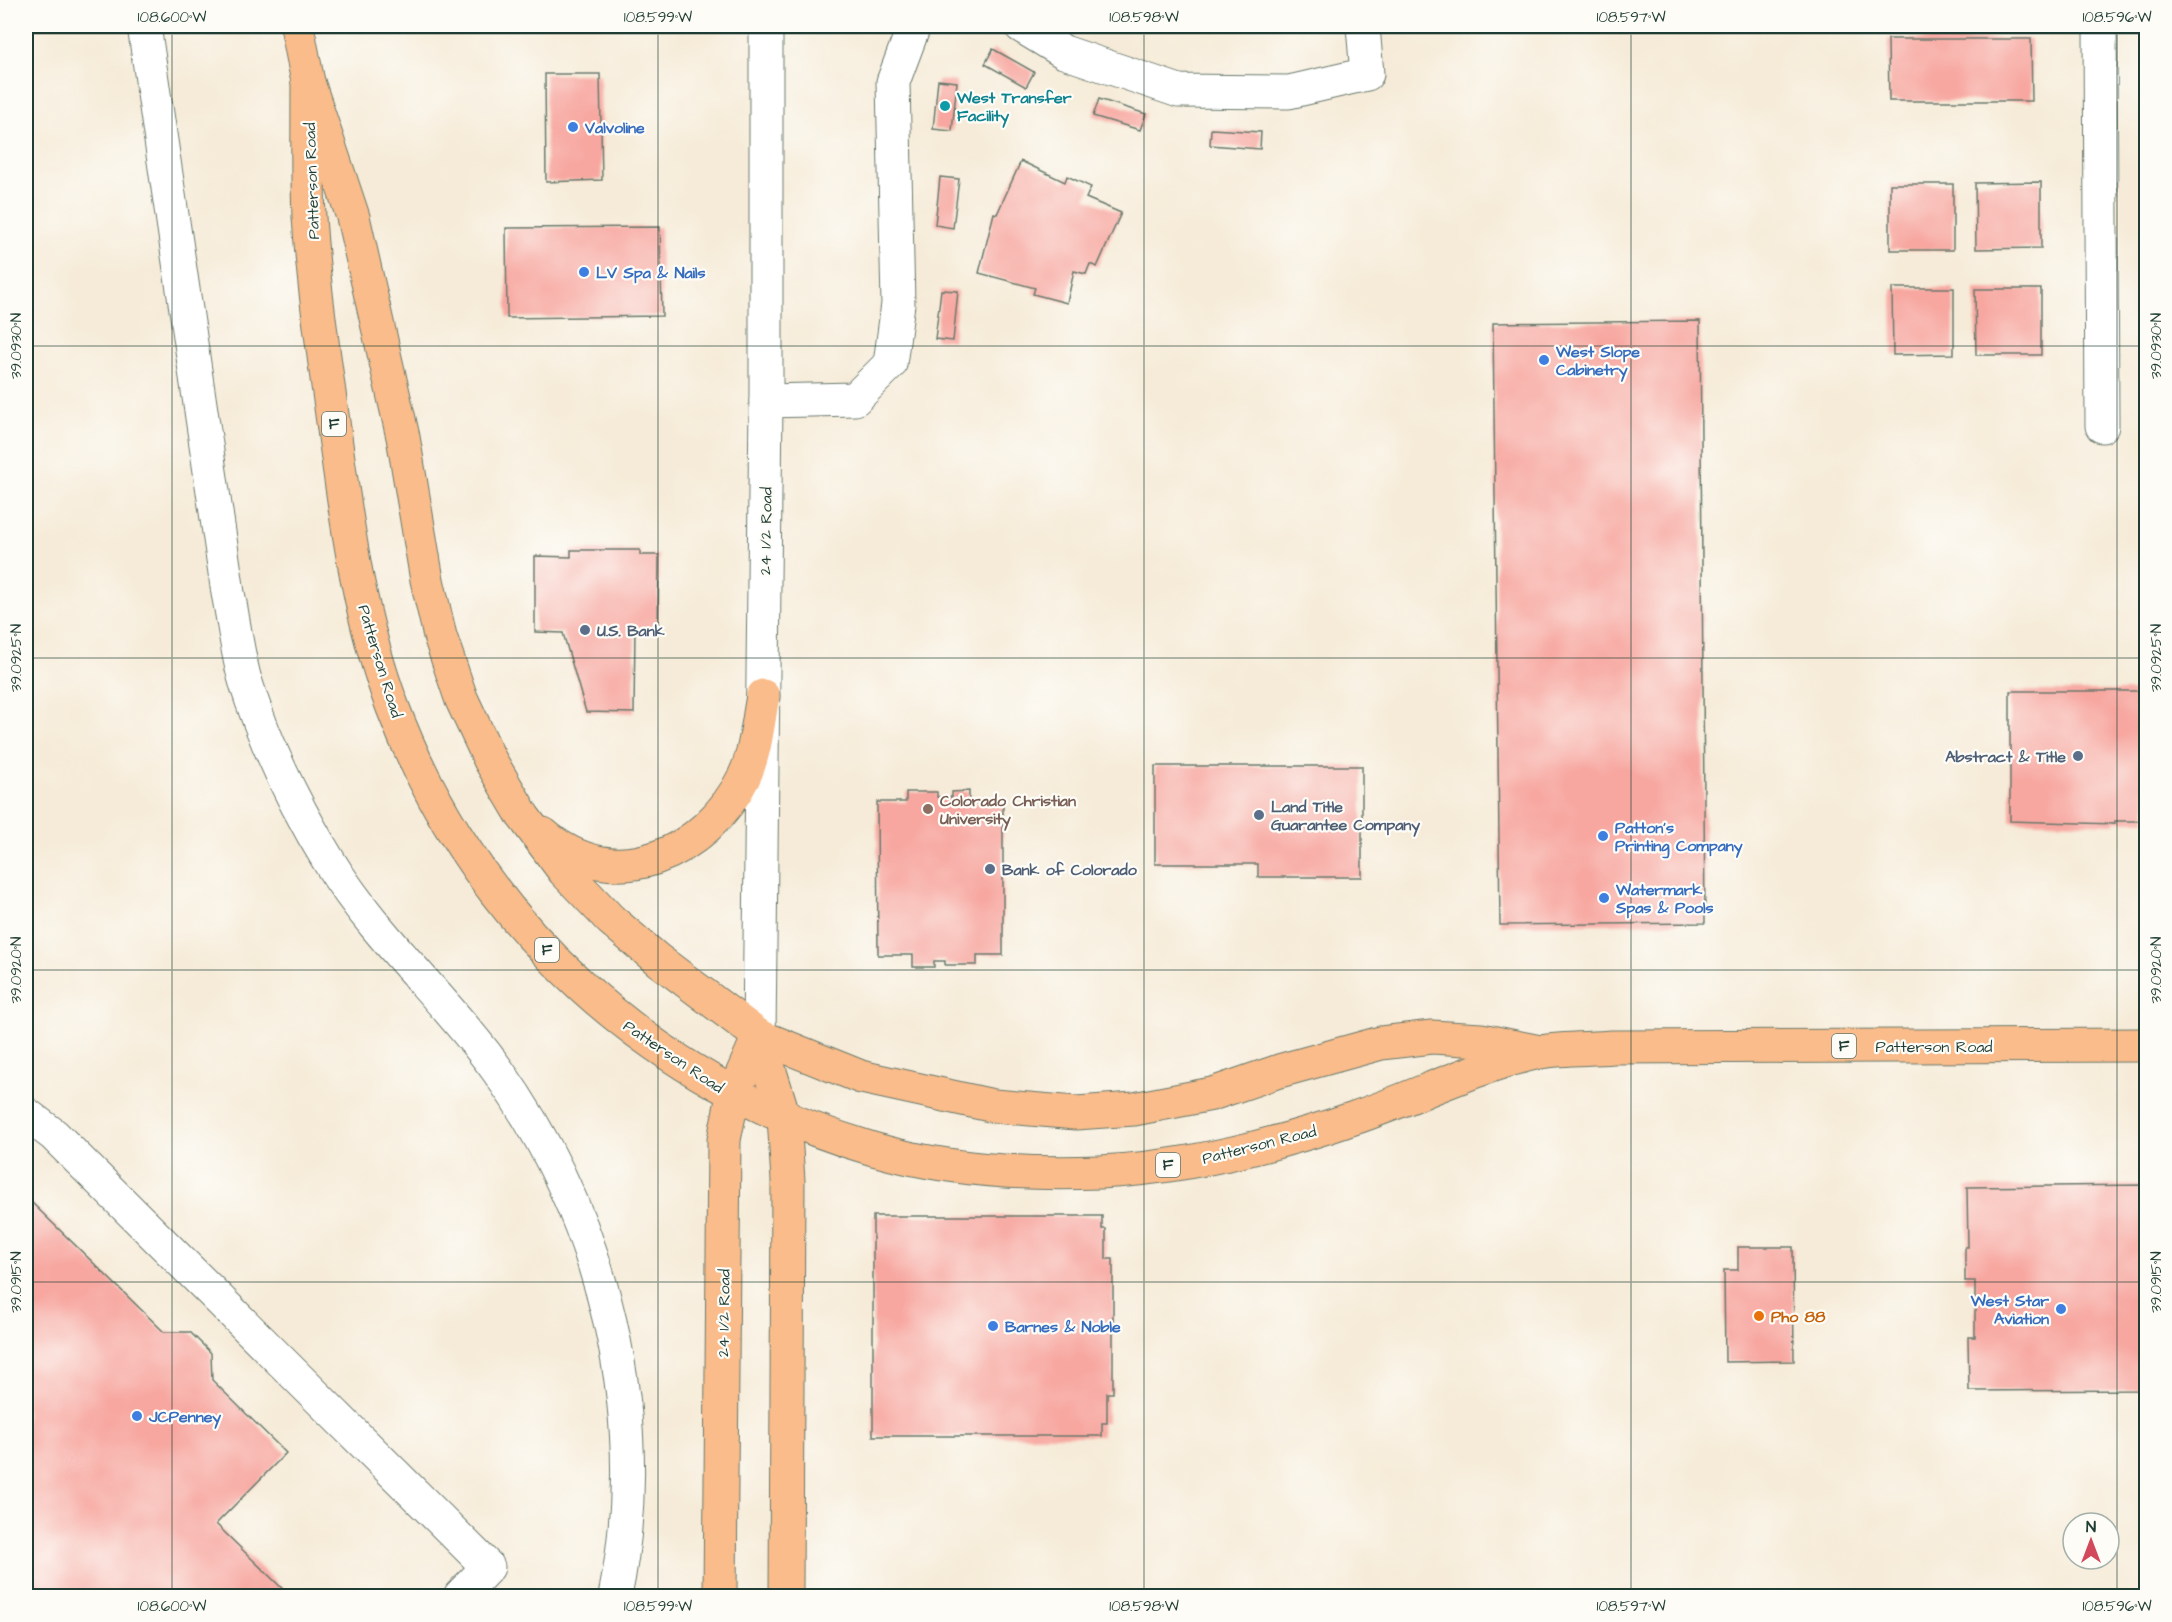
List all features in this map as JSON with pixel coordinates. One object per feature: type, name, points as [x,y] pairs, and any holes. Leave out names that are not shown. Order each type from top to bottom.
[{"type":"main road","name":"Patterson Road","points":[[297,26],[308,82],[353,217],[403,437],[427,580],[440,636],[461,698],[490,760],[523,816],[564,870],[611,920],[658,960],[759,1036],[861,1077],[994,1106],[1076,1113],[1134,1109],[1212,1094],[1279,1071],[1381,1043],[1432,1037],[1471,1039],[1542,1052],[1637,1047],[2146,1045]]},
{"type":"main road","name":"Patterson Road","points":[[308,82],[309,218],[344,505],[374,650],[393,708],[437,803],[465,850],[499,897],[532,935],[606,1008],[650,1043],[733,1095],[784,1117],[878,1151],[952,1166],[1025,1172],[1102,1172],[1231,1154],[1354,1118],[1440,1084],[1542,1052]]},
{"type":"main road","points":[[523,816],[553,842],[574,854],[602,862],[628,864],[658,859],[686,845],[714,821],[745,776],[763,696]]},
{"type":"main road","name":"24 1/2 Road","points":[[720,1596],[724,1140],[733,1095],[759,1036]]},
{"type":"main road","name":"24 1/2 Road","points":[[759,1036],[784,1117],[788,1181],[786,1596]]},
{"type":"street","points":[[144,26],[228,593],[245,678],[268,744],[330,864],[366,914],[498,1071],[530,1119],[557,1170],[578,1219],[598,1279],[616,1350],[624,1405],[628,1468],[626,1521],[615,1596]]},
{"type":"street","name":"24 1/2 Road","points":[[759,1036],[766,401],[766,26]]},
{"type":"street","points":[[766,401],[855,399],[890,364],[898,304],[893,82],[914,26]]},
{"type":"street","points":[[1021,26],[1064,52],[1179,91],[1289,92],[1366,74],[1363,26]]},
{"type":"street","points":[[2100,26],[2102,426]]},
{"type":"street","points":[[26,1114],[54,1135],[488,1567],[460,1596]]},
{"type":"building","points":[[1888,39],[2031,39],[2032,101],[1889,101]]},
{"type":"building","points":[[993,49],[1034,72],[1026,87],[985,64]]},
{"type":"building","name":"Valvoline","points":[[545,74],[600,74],[602,180],[546,182]]},
{"type":"building","name":"West Transfer Facility","points":[[938,80],[957,82],[952,131],[933,129]]},
{"type":"building","points":[[1099,99],[1146,114],[1140,130],[1093,116]]},
{"type":"building","points":[[1211,129],[1261,132],[1260,149],[1210,145]]},
{"type":"building","points":[[1021,161],[1065,182],[1067,176],[1091,187],[1086,198],[1121,213],[1097,267],[1090,264],[1086,274],[1074,271],[1067,303],[1033,294],[1035,288],[979,273],[994,213],[997,214]]},
{"type":"building","points":[[940,177],[959,179],[953,228],[935,225]]},
{"type":"building","points":[[2041,182],[2041,248],[1976,249],[1975,183]]},
{"type":"building","points":[[1890,184],[1953,184],[1953,250],[1890,250]]},
{"type":"building","name":"LV Spa & Nails","points":[[660,227],[662,316],[507,318],[506,228]]},
{"type":"building","points":[[1892,288],[1954,288],[1954,354],[1893,355]]},
{"type":"building","points":[[1975,289],[2041,289],[2041,355],[1976,355]]},
{"type":"building","points":[[941,290],[958,291],[953,341],[935,339]]},
{"type":"building","points":[[1700,321],[1705,923],[1500,925],[1493,323]]},
{"type":"building","name":"U.S. Bank","points":[[571,550],[640,550],[640,555],[659,555],[658,628],[635,628],[634,713],[586,712],[563,633],[535,632],[535,556],[571,557]]},
{"type":"building","name":"Abstract & Title","points":[[2010,691],[2146,691],[2146,821],[2115,821],[2115,824],[2010,821]]},
{"type":"building","name":"Land Title Guarantee Company","points":[[1155,766],[1362,766],[1362,877],[1258,877],[1258,864],[1155,864]]},
{"type":"building","points":[[969,791],[969,803],[1003,803],[1003,955],[977,955],[977,965],[945,965],[945,961],[934,961],[934,967],[913,967],[913,955],[878,955],[877,802],[906,802],[906,792],[937,792],[937,797],[952,797],[952,792]]},
{"type":"building","name":"West Star Aviation","points":[[2146,1185],[2146,1390],[1969,1391],[1968,1337],[1975,1337],[1975,1281],[1965,1281],[1965,1247],[1968,1247],[1967,1187]]},
{"type":"building","name":"JCPenney","points":[[26,1197],[164,1332],[190,1332],[211,1353],[212,1380],[286,1453],[216,1524],[290,1596],[26,1596]]},
{"type":"building","name":"Barnes & Noble","points":[[873,1216],[1102,1216],[1102,1229],[1106,1229],[1106,1259],[1113,1259],[1113,1393],[1107,1393],[1107,1423],[1102,1423],[1102,1436],[873,1436]]},
{"type":"building","name":"Pho 88","points":[[1738,1247],[1793,1247],[1794,1361],[1725,1362],[1724,1270],[1738,1270]]},
{"type":"place","name":"West Transfer Facility","points":[[945,106]]},
{"type":"place","name":"Valvoline","points":[[573,127]]},
{"type":"place","name":"LV Spa & Nails","points":[[584,272]]},
{"type":"place","name":"West Slope Cabinetry","points":[[1544,360]]},
{"type":"place","name":"U.S. Bank","points":[[585,630]]},
{"type":"place","name":"Abstract & Title","points":[[2078,756]]},
{"type":"place","name":"Colorado Christian University","points":[[928,809]]},
{"type":"place","name":"Land Title Guarantee Company","points":[[1259,815]]},
{"type":"place","name":"Patton's Printing Company","points":[[1603,836]]},
{"type":"place","name":"Bank of Colorado","points":[[990,869]]},
{"type":"place","name":"Watermark Spas & Pools","points":[[1604,898]]},
{"type":"place","name":"West Star Aviation","points":[[2061,1309]]},
{"type":"place","name":"Pho 88","points":[[1759,1316]]},
{"type":"place","name":"Barnes & Noble","points":[[993,1326]]},
{"type":"place","name":"JCPenney","points":[[137,1416]]}]
